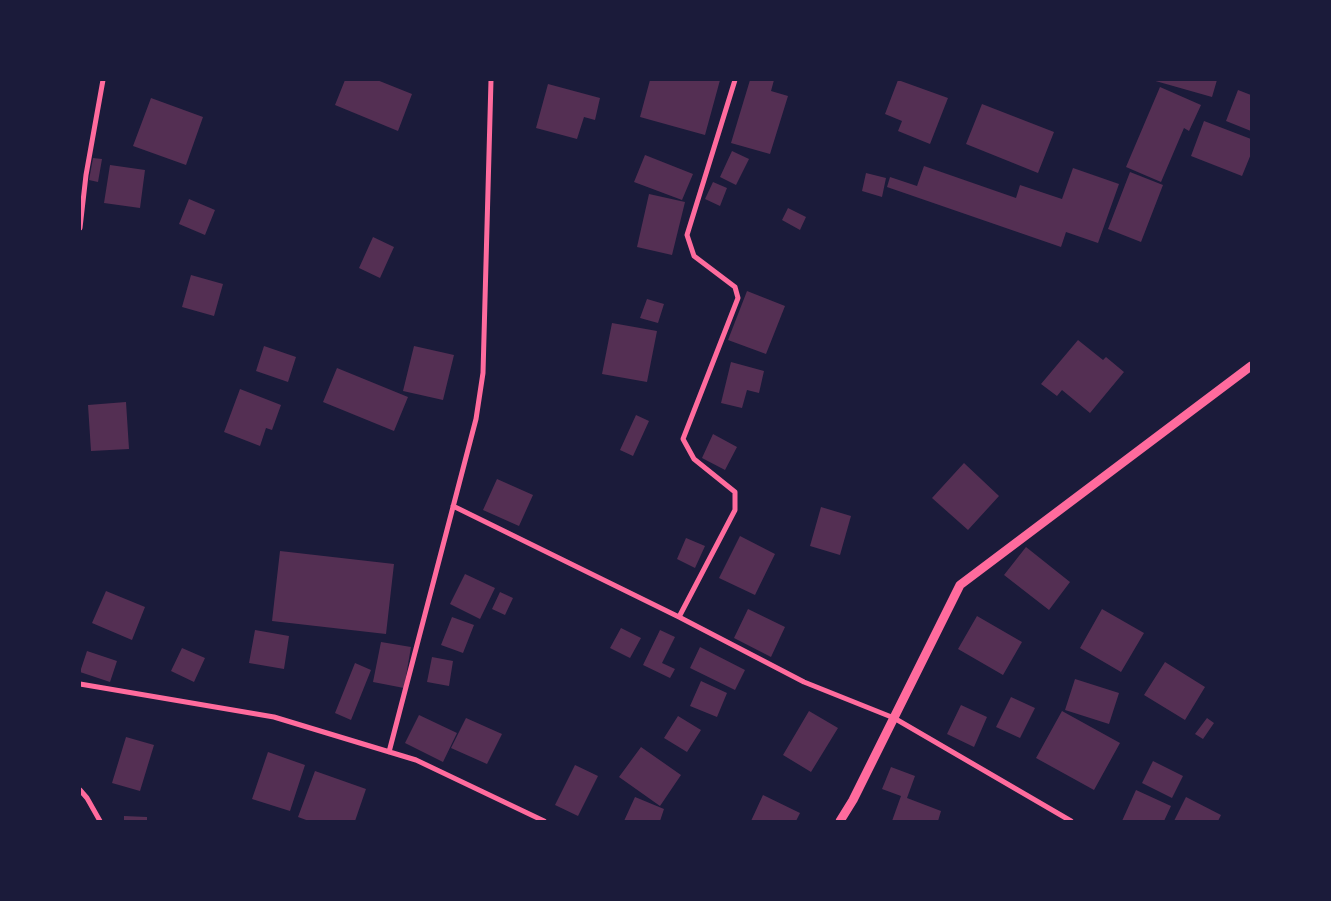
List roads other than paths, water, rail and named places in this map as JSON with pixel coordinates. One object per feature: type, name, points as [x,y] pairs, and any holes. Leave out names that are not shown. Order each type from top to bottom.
[{"type":"street","points":[[80,228],[86,175],[103,80]]},
{"type":"street","points":[[389,752],[476,418],[483,373],[491,80]]},
{"type":"street","points":[[679,617],[735,510],[735,492],[694,459],[683,439],[738,298],[735,287],[694,256],[687,235],[735,80]]},
{"type":"street","points":[[840,821],[853,800],[960,585],[1251,366]]},
{"type":"street","points":[[453,506],[679,617],[804,682],[894,718],[1071,821]]},
{"type":"street","points":[[80,684],[274,717],[416,760],[544,821]]},
{"type":"street","points":[[80,790],[87,798],[100,821]]}]
